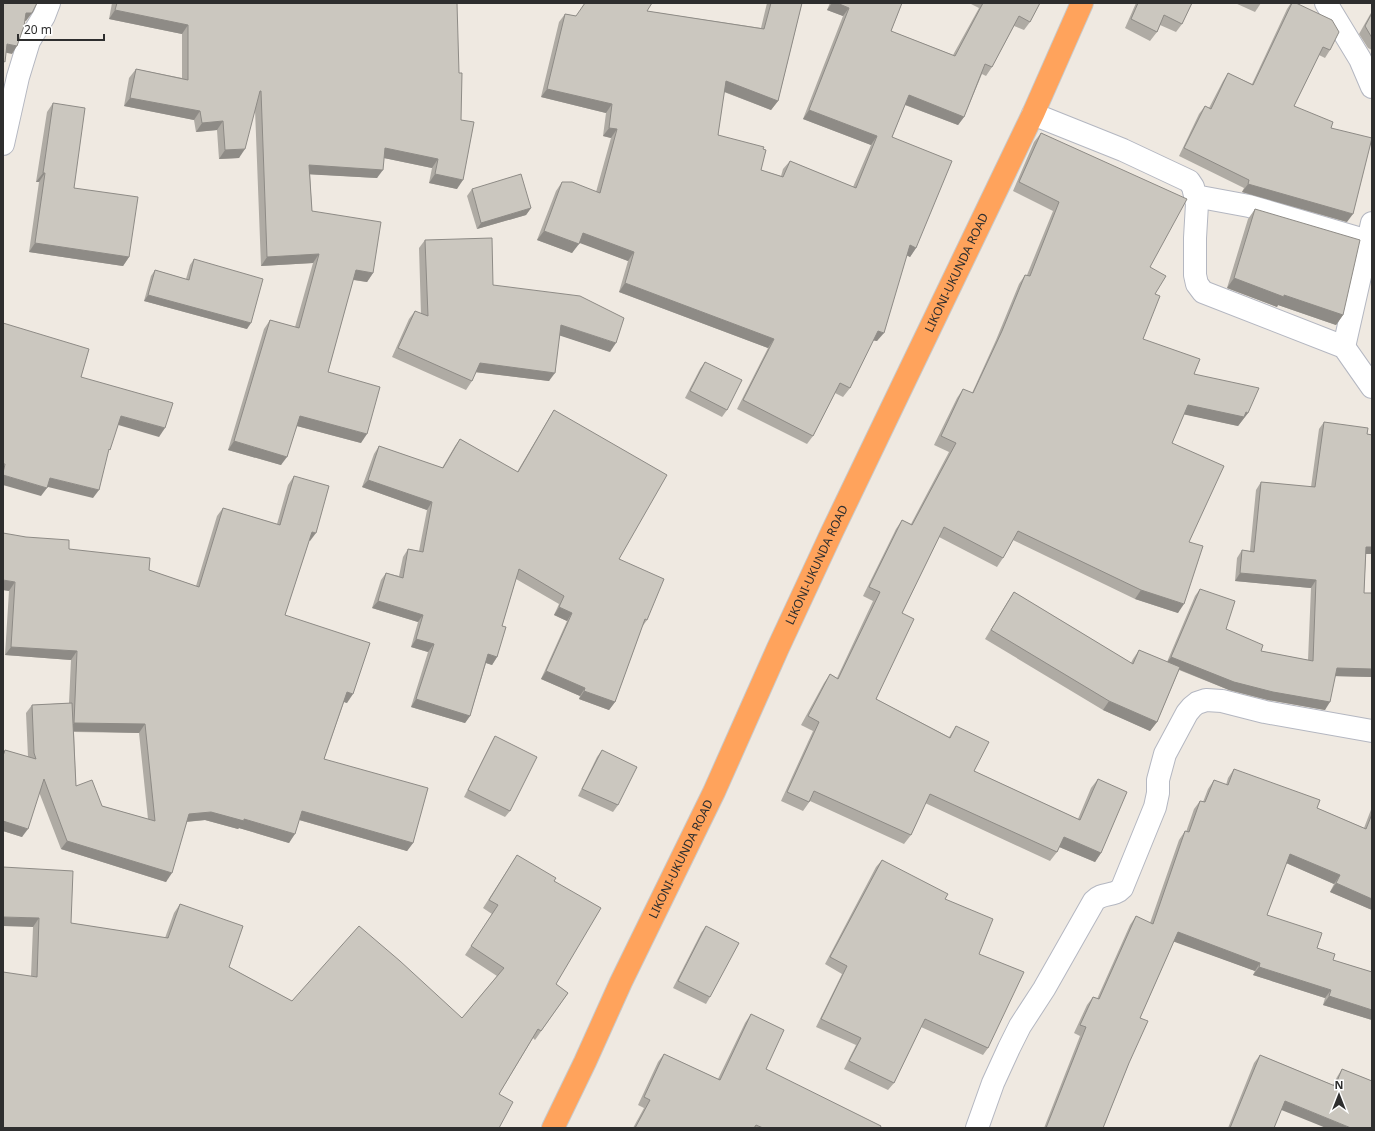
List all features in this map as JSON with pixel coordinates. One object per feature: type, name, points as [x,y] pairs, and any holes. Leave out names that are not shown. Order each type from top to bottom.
[{"type":"highway","name":"LIKONI-UKUNDA ROAD","points":[[552,1128],[585,1062],[621,982],[714,792],[778,648],[832,532],[1033,114],[1082,3]]},
{"type":"street","points":[[3,144],[18,77],[29,40],[44,16],[49,3]]},
{"type":"street","points":[[1326,3],[1360,59],[1372,87]]},
{"type":"street","points":[[1033,114],[1123,150],[1189,181],[1193,187],[1197,206],[1195,275],[1197,284],[1203,292],[1344,347],[1372,387]]},
{"type":"street","points":[[1195,196],[1370,232],[1344,347]]},
{"type":"street","points":[[976,1128],[993,1083],[1020,1026],[1044,988],[1094,901],[1101,895],[1114,893],[1122,888],[1155,807],[1158,793],[1158,780],[1165,754],[1192,707],[1203,700],[1222,700],[1265,712],[1372,731]]},
{"type":"building","points":[[3,3],[37,3],[32,13],[26,13],[24,26],[17,46],[7,44],[5,62],[3,61]]},
{"type":"building","points":[[117,3],[457,3],[459,73],[462,73],[461,120],[474,122],[463,180],[435,174],[438,159],[385,148],[383,170],[309,165],[312,211],[381,222],[373,273],[356,270],[328,372],[380,387],[367,434],[300,416],[287,457],[234,441],[270,320],[299,328],[319,254],[267,257],[261,91],[245,149],[225,150],[223,121],[202,123],[200,111],[130,98],[136,69],[188,80],[188,25],[115,10]]},
{"type":"building","points":[[585,3],[652,3],[647,11],[764,29],[771,3],[802,3],[778,101],[726,81],[718,135],[764,147],[763,149],[766,150],[761,170],[783,177],[790,161],[856,188],[877,136],[809,110],[849,8],[837,3],[902,3],[891,31],[955,56],[983,3],[1040,3],[1030,22],[1019,16],[992,67],[985,64],[964,117],[909,95],[892,137],[952,161],[916,248],[910,245],[884,333],[878,331],[850,388],[840,383],[813,436],[743,400],[774,339],[625,283],[634,252],[583,233],[579,244],[544,231],[562,182],[572,182],[600,193],[617,129],[609,128],[612,104],[547,89],[565,14],[576,16]]},
{"type":"building","points":[[1138,3],[1192,3],[1182,24],[1164,15],[1157,32],[1131,19]]},
{"type":"building","points":[[1292,3],[1296,3],[1332,20],[1339,32],[1330,50],[1323,47],[1294,106],[1333,122],[1331,128],[1372,138],[1353,214],[1248,184],[1249,180],[1184,148],[1205,106],[1211,109],[1228,73],[1253,85]]},
{"type":"building","points":[[1372,13],[1372,38],[1365,26]]},
{"type":"building","points":[[53,103],[85,108],[74,188],[138,197],[129,257],[35,243]]},
{"type":"building","points":[[1041,133],[1187,199],[1150,267],[1166,276],[1155,294],[1160,296],[1143,339],[1200,359],[1194,374],[1259,388],[1248,413],[1246,412],[1244,417],[1188,405],[1172,443],[1224,466],[1189,542],[1203,546],[1184,604],[1141,590],[1018,531],[1003,558],[944,527],[902,613],[914,619],[876,699],[950,738],[956,726],[989,742],[974,771],[1080,820],[1098,779],[1127,792],[1101,853],[1064,837],[1057,852],[930,794],[911,835],[814,791],[809,802],[787,792],[819,722],[808,716],[830,674],[838,679],[880,592],[869,587],[902,520],[912,525],[956,443],[941,436],[963,389],[973,393],[1002,331],[1025,275],[1030,276],[1059,202],[1019,182]]},
{"type":"building","points":[[521,174],[531,208],[481,223],[472,189]]},
{"type":"building","points":[[1255,209],[1360,240],[1343,315],[1284,295],[1284,297],[1234,278]]},
{"type":"building","points":[[492,238],[493,285],[580,296],[624,318],[616,343],[561,325],[555,373],[480,363],[472,381],[398,348],[415,311],[428,316],[425,240]]},
{"type":"building","points":[[194,259],[263,279],[251,323],[148,295],[155,270],[189,280]]},
{"type":"building","points":[[3,323],[89,349],[81,377],[173,403],[165,428],[121,416],[110,450],[109,449],[99,490],[50,478],[47,488],[3,475],[5,464],[3,464]]},
{"type":"building","points":[[705,362],[742,380],[727,410],[690,391]]},
{"type":"building","points":[[554,410],[667,475],[619,559],[664,579],[647,620],[645,619],[615,702],[584,691],[585,688],[546,671],[572,613],[559,607],[564,596],[519,569],[502,626],[506,627],[497,657],[488,654],[470,716],[416,699],[434,644],[416,639],[423,615],[378,601],[386,573],[403,578],[408,549],[423,552],[432,502],[368,480],[379,446],[443,468],[460,439],[518,472]]},
{"type":"building","points":[[1324,422],[1368,428],[1367,434],[1372,435],[1372,547],[1366,547],[1364,593],[1372,593],[1372,669],[1337,668],[1330,702],[1273,692],[1234,682],[1171,657],[1200,589],[1235,601],[1226,629],[1263,645],[1261,651],[1313,661],[1316,580],[1240,573],[1242,550],[1254,552],[1261,482],[1315,487]]},
{"type":"building","points":[[294,476],[329,486],[316,533],[312,532],[285,615],[370,643],[353,694],[347,692],[324,759],[428,788],[413,843],[302,811],[295,834],[244,819],[244,821],[211,812],[189,814],[172,873],[67,841],[44,779],[28,829],[3,821],[3,756],[5,750],[36,759],[34,753],[32,705],[72,703],[76,786],[92,780],[102,806],[155,821],[145,724],[74,723],[77,651],[11,647],[15,582],[3,580],[3,533],[26,537],[69,540],[69,549],[150,558],[149,570],[199,587],[223,508],[280,525]]},
{"type":"building","points":[[1014,592],[1133,664],[1139,650],[1180,667],[1157,722],[1109,701],[991,630]]},
{"type":"building","points":[[495,736],[537,757],[510,811],[468,790]]},
{"type":"building","points":[[602,750],[637,767],[618,805],[582,789]]},
{"type":"building","points":[[1234,769],[1320,800],[1317,808],[1366,829],[1372,814],[1372,899],[1336,883],[1340,875],[1290,854],[1267,915],[1322,933],[1317,948],[1335,954],[1333,960],[1372,972],[1372,1010],[1329,996],[1331,990],[1259,967],[1260,963],[1178,932],[1140,1018],[1148,1021],[1129,1063],[1103,1128],[1046,1128],[1086,1027],[1080,1025],[1093,997],[1099,999],[1136,916],[1153,924],[1185,831],[1189,832],[1200,801],[1205,802],[1214,780],[1228,785]]},
{"type":"building","points":[[517,855],[556,878],[554,881],[601,908],[556,984],[568,993],[541,1031],[538,1029],[499,1094],[513,1102],[499,1128],[3,1128],[3,972],[37,977],[39,918],[3,917],[3,867],[73,871],[71,923],[168,938],[180,904],[243,926],[229,967],[292,1001],[359,926],[400,961],[462,1018],[504,968],[471,946],[498,905],[489,900]]},
{"type":"building","points":[[882,860],[948,894],[945,899],[993,919],[979,954],[1024,972],[988,1048],[925,1019],[894,1083],[849,1061],[861,1038],[821,1019],[847,966],[830,957]]},
{"type":"building","points":[[706,926],[739,943],[710,997],[678,981]]},
{"type":"building","points":[[751,1014],[784,1030],[766,1069],[881,1126],[880,1128],[763,1128],[756,1125],[754,1128],[635,1128],[650,1100],[644,1097],[664,1054],[720,1080]]},
{"type":"building","points":[[1260,1055],[1335,1086],[1342,1069],[1372,1081],[1372,1128],[1351,1128],[1285,1101],[1274,1128],[1230,1128]]}]
